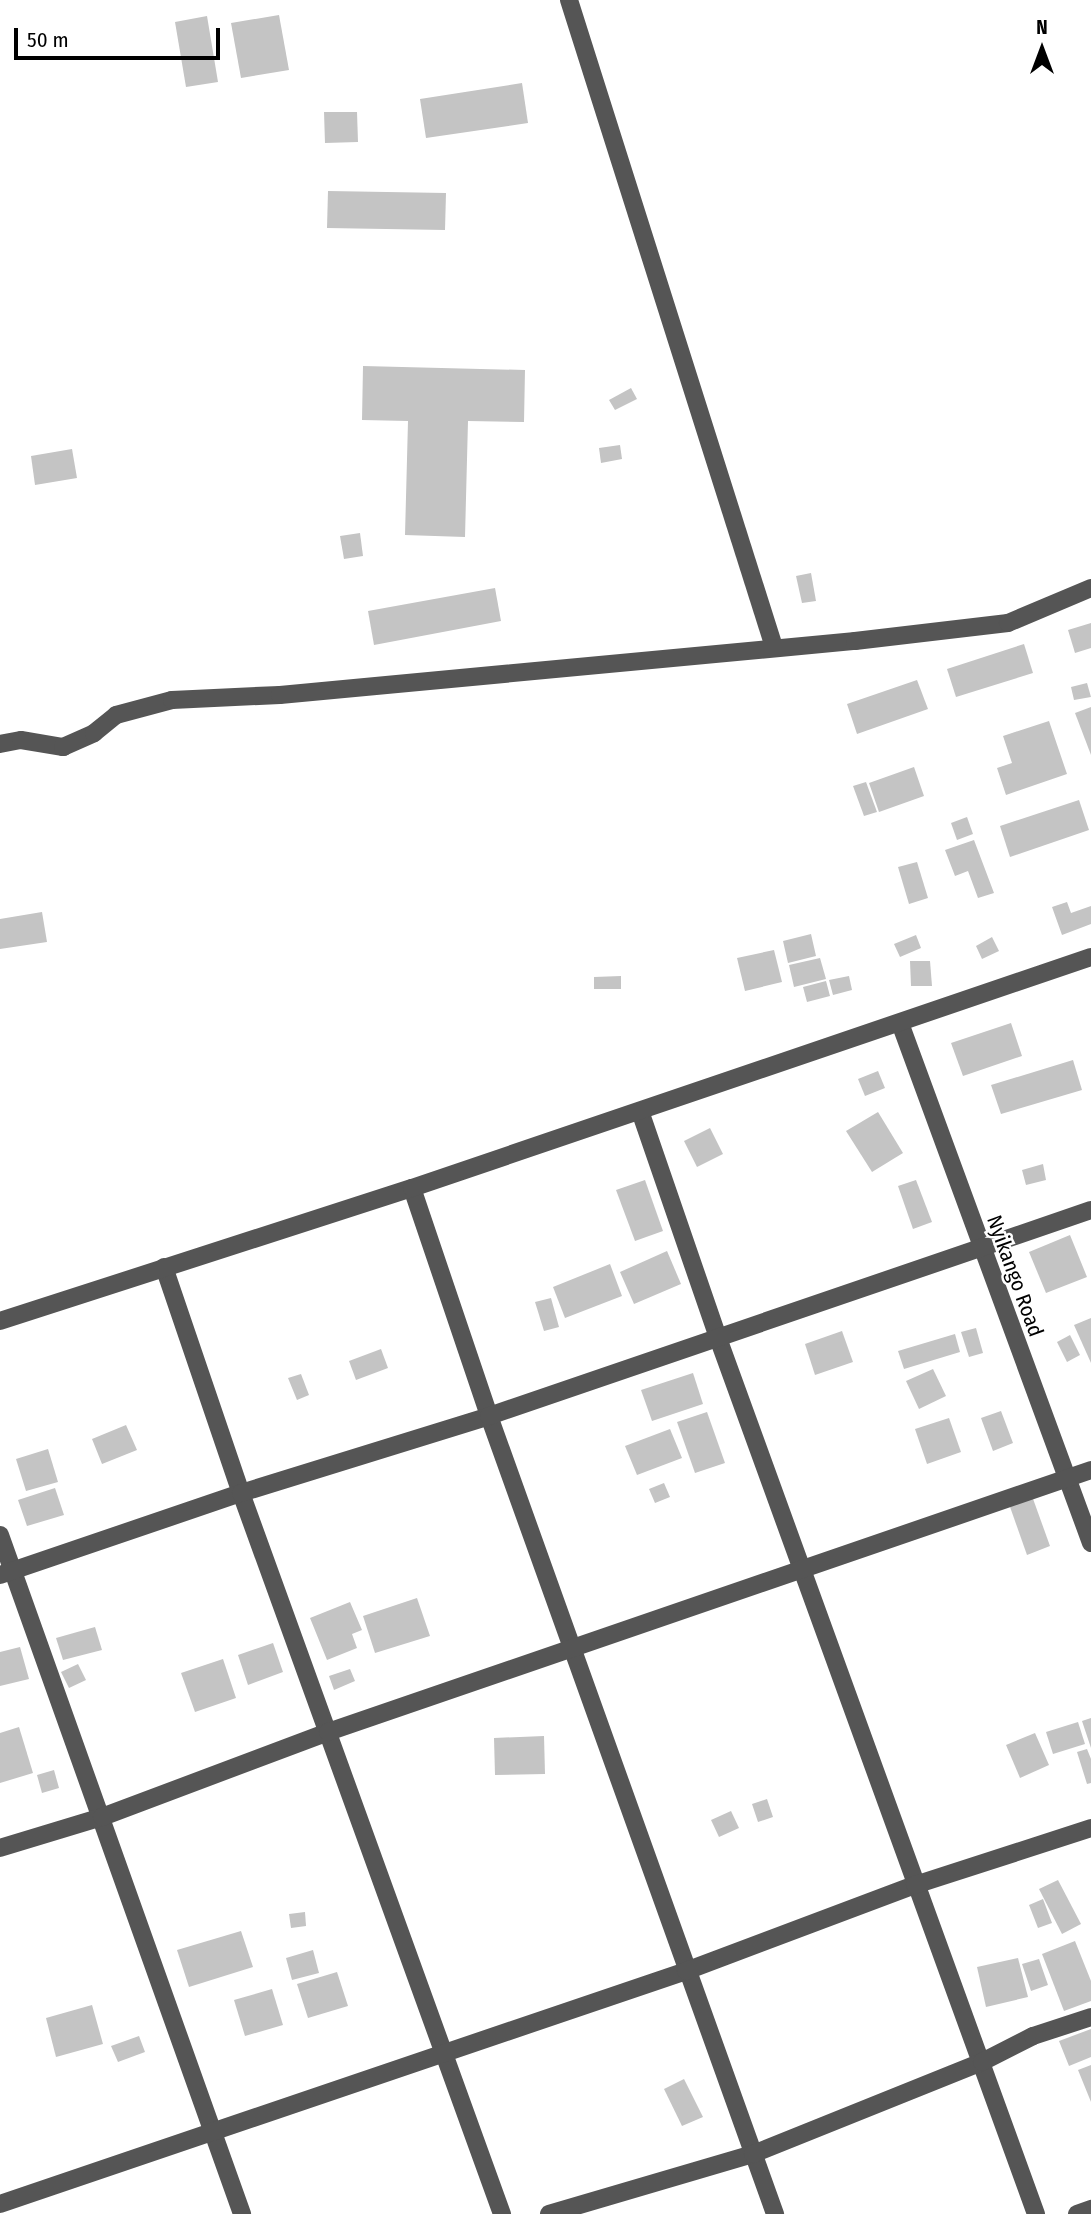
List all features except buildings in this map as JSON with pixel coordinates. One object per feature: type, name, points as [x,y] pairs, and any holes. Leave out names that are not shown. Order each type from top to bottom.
[{"type":"street","points":[[569,0],[774,647]]},
{"type":"street","points":[[0,744],[22,740],[63,747],[94,733],[116,715],[172,700],[280,695],[1008,623],[1091,588]]},
{"type":"street","points":[[0,1321],[412,1188],[1091,957]]},
{"type":"street","name":"Nyikango Road","points":[[900,1023],[1091,1543]]},
{"type":"street","points":[[640,1111],[718,1338],[1036,2214]]},
{"type":"street","points":[[412,1188],[489,1416],[775,2214]]},
{"type":"street","points":[[6,1573],[241,1493],[489,1416],[1091,1210]]},
{"type":"street","points":[[164,1267],[241,1493],[502,2214]]},
{"type":"street","points":[[0,1848],[102,1817],[328,1731],[1091,1470]]},
{"type":"street","points":[[0,1535],[6,1573],[102,1817],[243,2214]]},
{"type":"street","points":[[0,2204],[686,1971],[915,1885],[1091,1828]]},
{"type":"street","points":[[549,2214],[753,2154],[982,2062],[1033,2036],[1091,2017]]},
{"type":"street","points":[[1077,2214],[1091,2209]]}]
